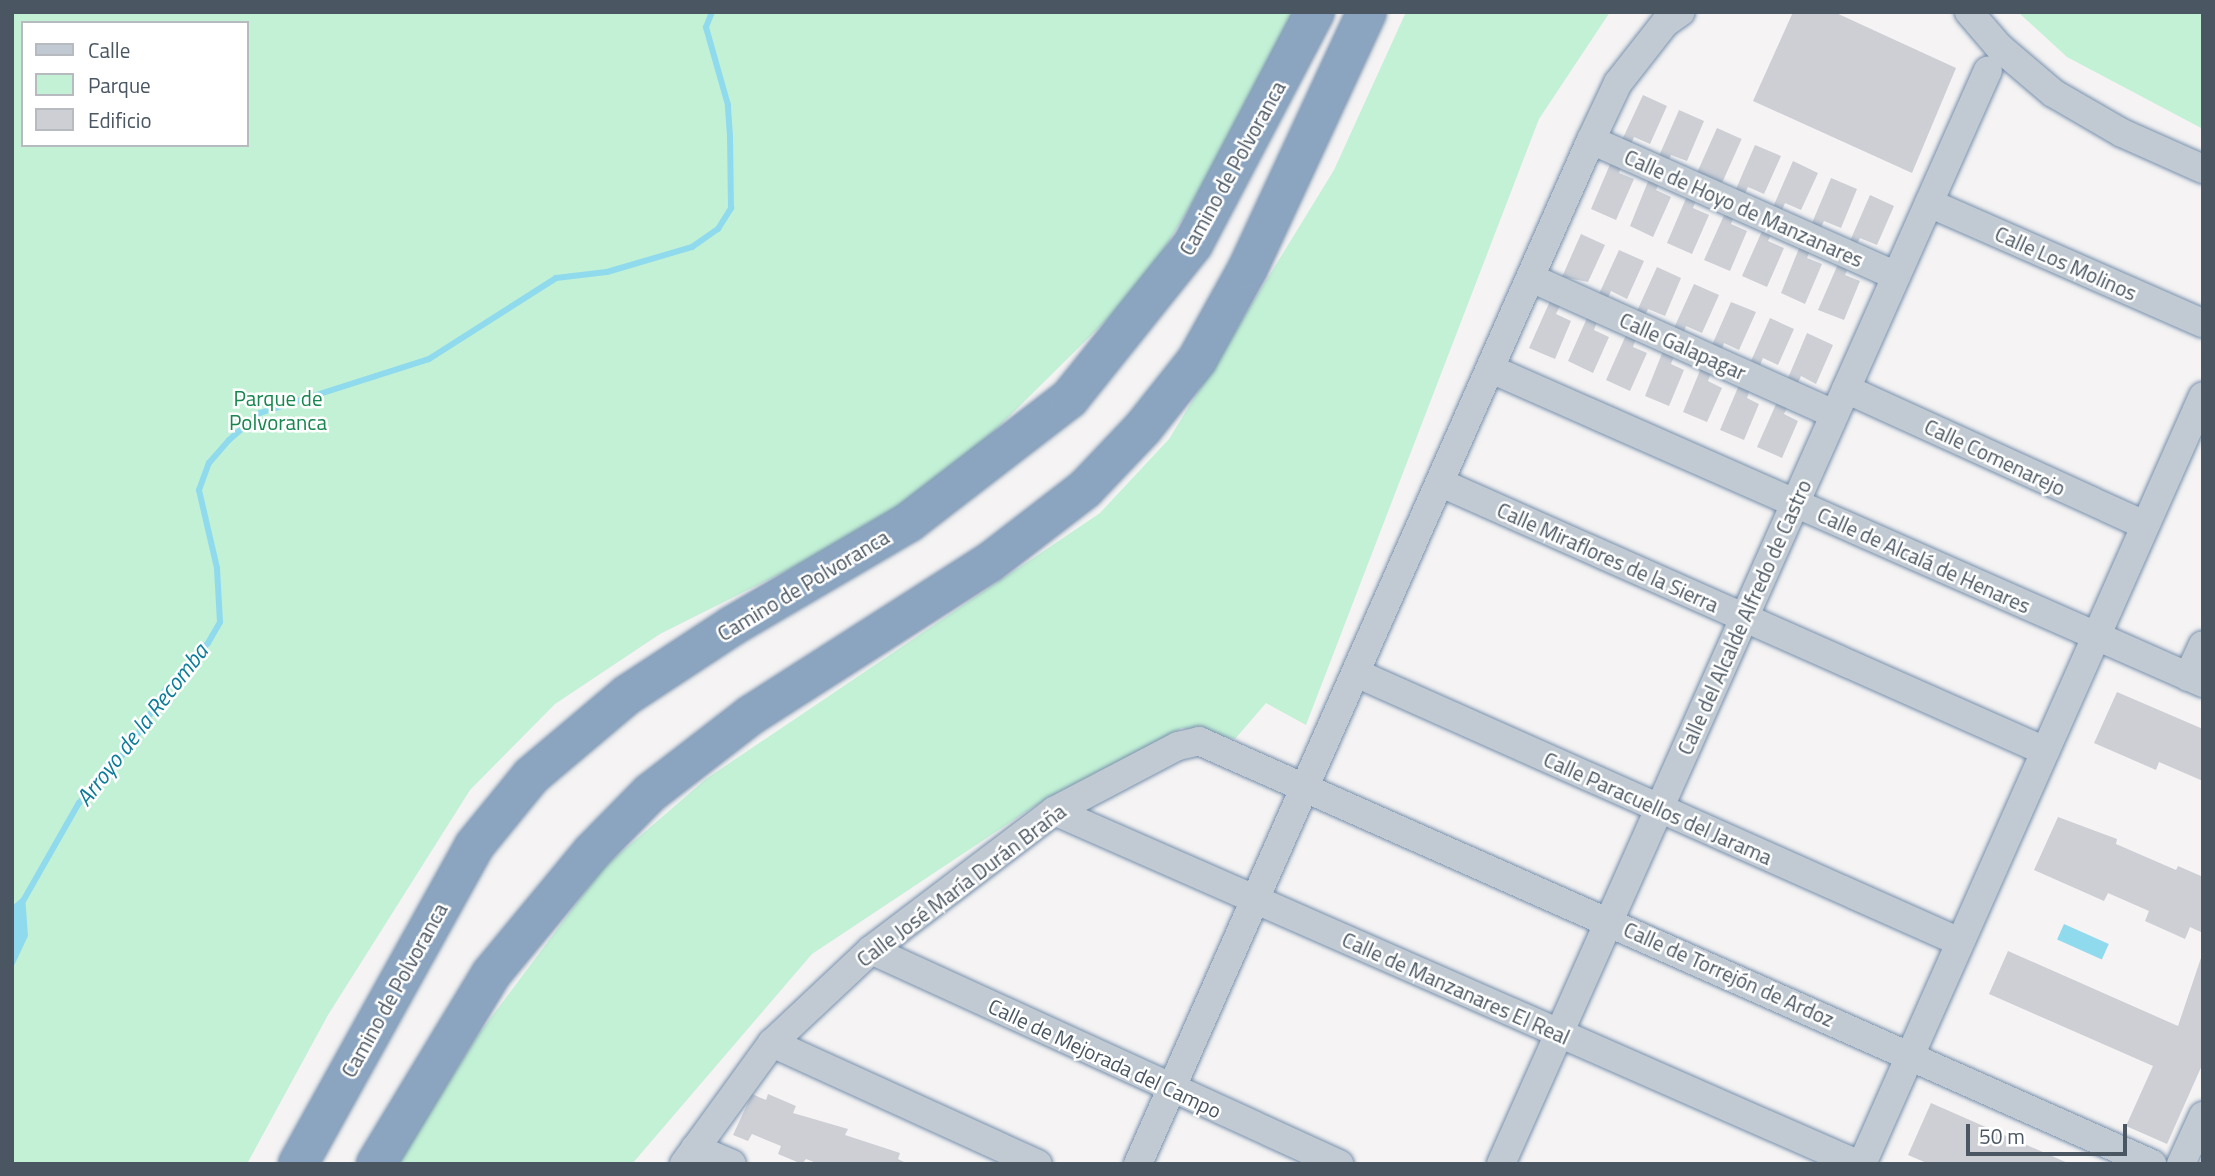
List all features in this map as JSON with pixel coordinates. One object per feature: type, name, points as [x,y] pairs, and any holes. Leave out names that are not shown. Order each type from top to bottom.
[{"type":"highway","name":"Camino de Polvoranca","points":[[298,1164],[474,846],[531,776],[627,695],[733,626],[909,522],[1069,399],[1193,244],[1315,12]]},
{"type":"highway","points":[[376,1164],[491,974],[592,852],[650,793],[751,715],[989,563],[1085,489],[1143,428],[1197,360],[1248,268],[1367,12]]},
{"type":"highway","points":[[278,1164],[422,900],[474,846]]},
{"type":"street","points":[[1138,1164],[1591,140],[1618,83],[1665,23],[1681,12]]},
{"type":"street","points":[[1969,12],[2053,93],[2122,134],[2203,169]]},
{"type":"street","name":"Calle del Alcalde Alfredo de Castro","points":[[1501,1164],[1988,70]]},
{"type":"street","name":"Calle de Hoyo de Manzanares","points":[[1591,140],[1896,276]]},
{"type":"street","name":"Calle Los Molinos","points":[[1929,203],[2203,323]]},
{"type":"street","name":"Calle Galapagar","points":[[1531,278],[1840,401]]},
{"type":"street","name":"Calle de Alcalá de Henares","points":[[1491,369],[2196,680]]},
{"type":"street","points":[[1859,1164],[1910,1056],[2203,396]]},
{"type":"street","name":"Calle Comenarejo","points":[[1840,401],[2145,525]]},
{"type":"street","name":"Calle Miraflores de la Sierra","points":[[1441,482],[2045,751]]},
{"type":"street","points":[[2196,680],[2203,645]]},
{"type":"street","name":"Calle Paracuellos del Jarama","points":[[1356,673],[1960,943]]},
{"type":"street","name":"Calle José María Durán Braña","points":[[690,1156],[772,1043],[871,950],[1054,811],[1178,746],[1199,741],[1306,786]]},
{"type":"street","name":"Calle de Torrejón de Ardoz","points":[[1306,786],[2152,1164]]},
{"type":"street","name":"Calle de Manzanares El Real","points":[[1054,811],[1859,1164]]},
{"type":"street","name":"Calle de Mejorada del Campo","points":[[871,950],[1171,1090],[1339,1164]]},
{"type":"street","points":[[772,1043],[1038,1164]]},
{"type":"street","points":[[2181,1164],[2203,1116]]},
{"type":"street","points":[[690,1156],[732,1164]]},
{"type":"green space","name":"Parque de Polvoranca","points":[[12,12],[1295,12],[1243,119],[1143,284],[948,477],[826,551],[660,634],[555,704],[470,790],[328,1015],[247,1164],[12,1164]]},
{"type":"green space","points":[[1406,12],[1610,12],[1539,119],[1306,725],[1266,703],[1235,739],[1182,728],[1047,798],[812,954],[632,1164],[397,1164],[478,1035],[603,868],[706,779],[1100,513],[1169,439],[1334,170]]},
{"type":"green space","points":[[2018,12],[2203,12],[2203,129],[2067,57]]},
{"type":"water","points":[[25,895],[28,936],[12,970],[12,906]]},
{"type":"water","points":[[2064,924],[2109,944],[2102,959],[2057,940]]},
{"type":"building","points":[[1793,12],[1834,12],[1956,68],[1912,173],[1753,101]]},
{"type":"building","points":[[1643,95],[1667,106],[1650,144],[1634,137],[1631,144],[1622,140]]},
{"type":"building","points":[[1679,110],[1704,121],[1687,161],[1671,155],[1669,160],[1659,156]]},
{"type":"building","points":[[1717,128],[1742,139],[1722,183],[1697,172]]},
{"type":"building","points":[[1755,145],[1781,156],[1764,194],[1748,187],[1745,193],[1736,189]]},
{"type":"building","points":[[1793,161],[1818,173],[1801,210],[1785,203],[1782,210],[1773,207]]},
{"type":"building","points":[[1611,162],[1621,167],[1619,173],[1634,179],[1616,220],[1591,209]]},
{"type":"building","points":[[1831,178],[1857,189],[1841,228],[1824,221],[1821,227],[1812,223]]},
{"type":"building","points":[[1649,179],[1659,183],[1656,190],[1671,197],[1653,237],[1630,226]]},
{"type":"building","points":[[1870,195],[1894,206],[1877,245],[1860,238],[1857,244],[1850,241]]},
{"type":"building","points":[[1687,196],[1696,200],[1693,208],[1709,215],[1692,254],[1667,243]]},
{"type":"building","points":[[1725,213],[1734,217],[1731,224],[1747,231],[1730,271],[1704,260]]},
{"type":"building","points":[[1763,229],[1772,233],[1768,241],[1784,248],[1767,287],[1742,276]]},
{"type":"building","points":[[1581,234],[1605,245],[1588,282],[1562,277]]},
{"type":"building","points":[[1800,246],[1810,251],[1807,258],[1822,264],[1805,304],[1781,293]]},
{"type":"building","points":[[1619,250],[1644,261],[1627,299],[1611,291],[1608,298],[1599,294]]},
{"type":"building","points":[[1838,264],[1848,268],[1845,275],[1860,281],[1844,320],[1818,310]]},
{"type":"building","points":[[1657,267],[1681,278],[1665,316],[1648,309],[1645,315],[1637,311]]},
{"type":"building","points":[[1694,284],[1719,295],[1702,333],[1686,326],[1684,332],[1674,328]]},
{"type":"building","points":[[1550,301],[1560,306],[1556,314],[1571,321],[1555,359],[1529,348]]},
{"type":"building","points":[[1731,302],[1756,312],[1739,350],[1724,343],[1722,349],[1712,345]]},
{"type":"building","points":[[1587,318],[1597,322],[1594,330],[1609,337],[1593,373],[1568,361]]},
{"type":"building","points":[[1770,318],[1794,329],[1778,365],[1763,358],[1760,365],[1751,361]]},
{"type":"building","points":[[1807,333],[1833,345],[1816,384],[1801,376],[1798,383],[1788,378]]},
{"type":"building","points":[[1626,335],[1636,339],[1633,347],[1647,353],[1630,391],[1606,380]]},
{"type":"building","points":[[1663,351],[1674,356],[1671,364],[1684,370],[1669,406],[1645,396]]},
{"type":"building","points":[[1701,368],[1711,373],[1708,381],[1722,388],[1707,422],[1683,412]]},
{"type":"building","points":[[1739,385],[1750,389],[1747,398],[1759,404],[1744,440],[1720,430]]},
{"type":"building","points":[[1777,402],[1788,406],[1784,414],[1798,421],[1782,458],[1757,447]]},
{"type":"building","points":[[2117,692],[2203,729],[2203,781],[2159,762],[2156,770],[2094,743]]},
{"type":"building","points":[[2058,817],[2117,839],[2116,844],[2176,870],[2178,866],[2201,876],[2203,933],[2190,927],[2185,939],[2145,921],[2149,911],[2108,893],[2104,901],[2034,870]]},
{"type":"building","points":[[2008,951],[2178,1026],[2203,952],[2203,1063],[2167,1144],[2126,1126],[2153,1066],[1989,994]]},
{"type":"building","points":[[752,1094],[766,1100],[768,1094],[796,1106],[793,1113],[848,1129],[845,1135],[900,1153],[898,1159],[908,1164],[819,1164],[806,1159],[802,1164],[778,1154],[781,1146],[752,1134],[748,1141],[733,1135]]},
{"type":"building","points":[[1931,1103],[2070,1164],[1929,1164],[1908,1155]]},
{"type":"waterway","name":"Arroyo de la Recomba","points":[[23,901],[79,803],[129,748],[166,689],[208,643],[220,622],[217,568],[199,490],[209,463],[229,440],[260,413],[429,359],[556,278],[607,272],[692,247],[718,229],[731,208],[730,136],[728,105],[706,27],[712,12]]}]
